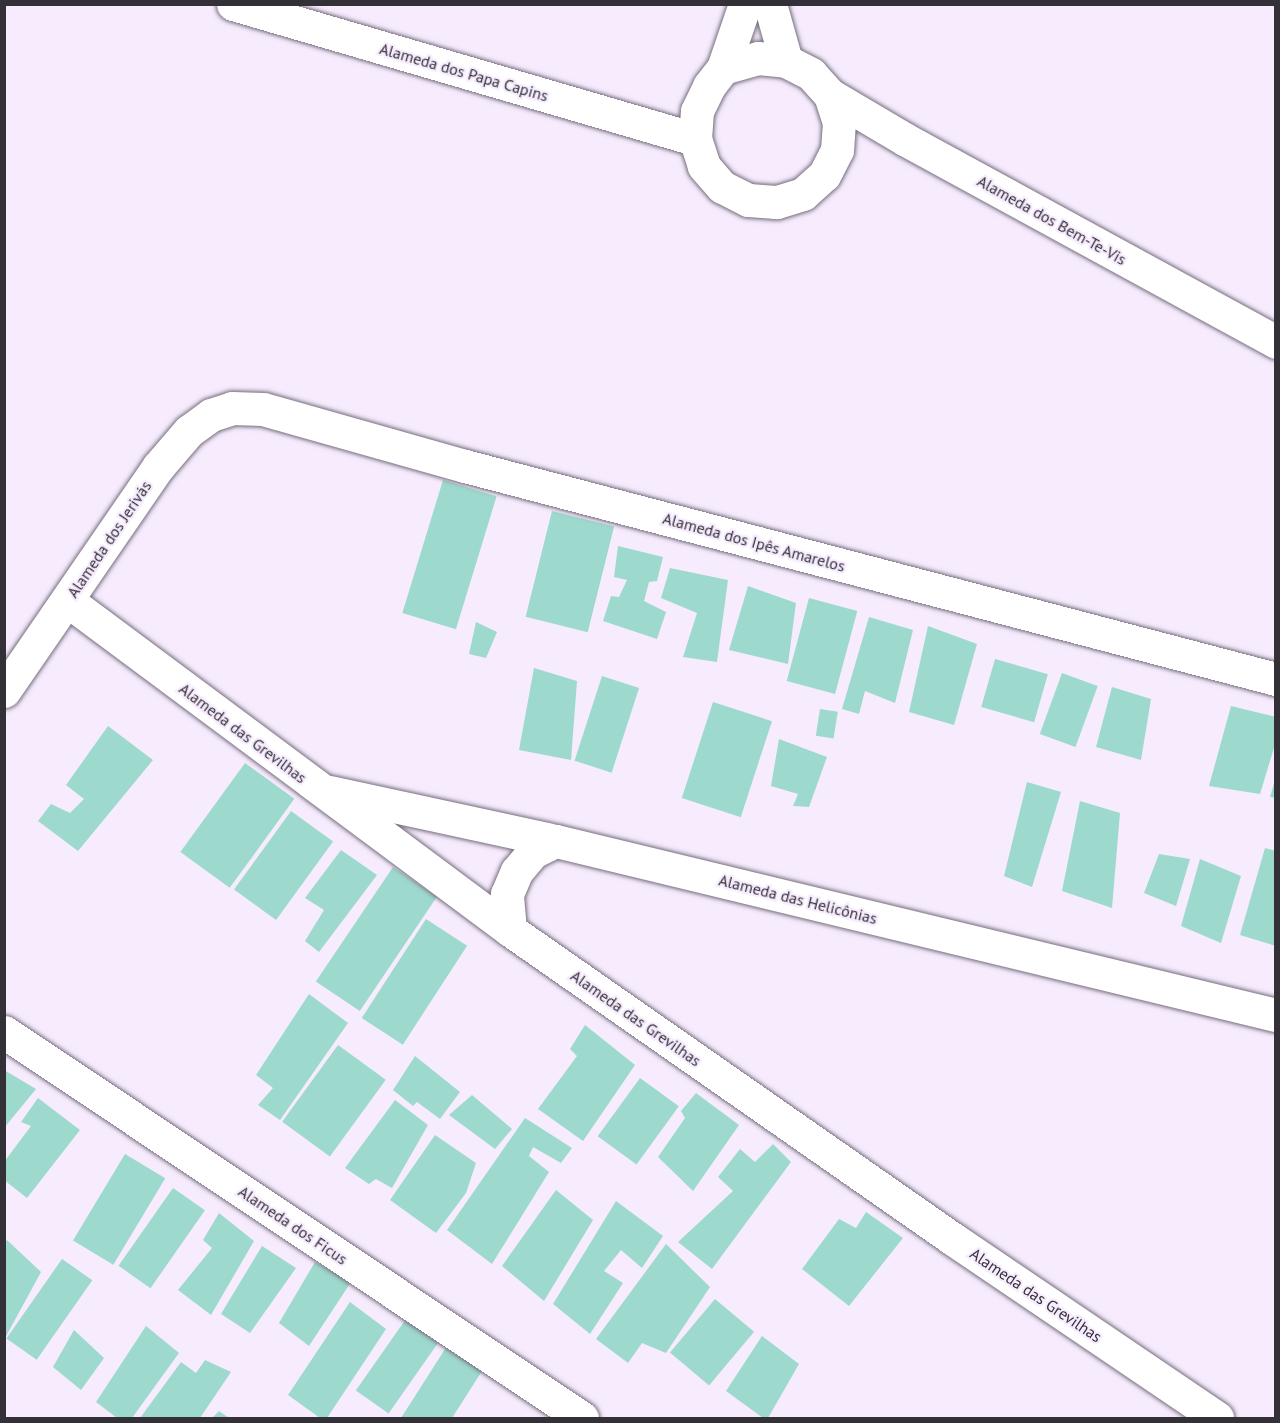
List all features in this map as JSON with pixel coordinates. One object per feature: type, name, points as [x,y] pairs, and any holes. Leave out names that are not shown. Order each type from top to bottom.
[{"type":"street","name":"Alameda dos Papa Capins","points":[[233,4],[695,139]]},
{"type":"street","points":[[723,68],[758,58],[786,61],[811,74],[830,95],[839,122],[837,150],[824,175],[803,194],[776,202],[748,200],[722,187],[704,166],[695,139],[697,111],[709,86],[723,68],[745,4]]},
{"type":"street","points":[[770,4],[786,61]]},
{"type":"street","name":"Alameda dos Bem-Te-Vis","points":[[830,95],[906,140],[1275,342]]},
{"type":"street","name":"Alameda dos Jerivás","points":[[4,691],[158,467],[189,431],[212,416],[232,408]]},
{"type":"street","name":"Alameda dos Ipês Amarelos","points":[[232,408],[263,409],[465,466],[1275,680]]},
{"type":"street","name":"Alameda das Grevilhas","points":[[68,601],[318,790],[510,930],[933,1226],[1217,1419]]},
{"type":"street","name":"Alameda das Helicônias","points":[[318,790],[556,841],[1275,1015]]},
{"type":"street","points":[[510,930],[507,894],[517,871],[533,852],[556,841]]},
{"type":"street","name":"Alameda dos Ficus","points":[[4,1032],[582,1419]]},
{"type":"building","points":[[443,480],[497,496],[456,629],[402,613]]},
{"type":"building","points":[[552,511],[614,526],[588,632],[526,617]]},
{"type":"building","points":[[618,546],[663,557],[657,581],[649,582],[644,601],[666,612],[657,639],[603,621],[611,596],[619,597],[627,580],[614,577]]},
{"type":"building","points":[[670,568],[728,580],[717,662],[683,657],[697,613],[661,598]]},
{"type":"building","points":[[748,586],[796,603],[788,664],[729,650]]},
{"type":"building","points":[[809,598],[857,611],[835,694],[787,681]]},
{"type":"building","points":[[869,617],[913,630],[895,703],[865,691],[859,714],[842,709]]},
{"type":"building","points":[[476,622],[497,632],[486,658],[469,654]]},
{"type":"building","points":[[928,626],[977,644],[954,725],[909,712]]},
{"type":"building","points":[[995,659],[1048,674],[1034,722],[981,707]]},
{"type":"building","points":[[534,668],[577,681],[571,760],[519,750]]},
{"type":"building","points":[[1062,673],[1098,686],[1075,747],[1040,734]]},
{"type":"building","points":[[602,676],[639,688],[612,773],[574,761]]},
{"type":"building","points":[[1112,687],[1151,699],[1141,760],[1096,747]]},
{"type":"building","points":[[713,702],[772,721],[741,817],[682,798]]},
{"type":"building","points":[[1231,706],[1276,717],[1276,741],[1260,794],[1209,786]]},
{"type":"building","points":[[820,709],[838,712],[834,738],[816,736]]},
{"type":"building","points":[[108,726],[153,760],[78,851],[38,821],[51,804],[70,813],[84,799],[66,785]]},
{"type":"building","points":[[779,739],[827,757],[809,807],[793,806],[798,794],[771,786]]},
{"type":"building","points":[[245,763],[294,799],[230,888],[180,852]]},
{"type":"building","points":[[1276,780],[1276,798],[1270,797]]},
{"type":"building","points":[[1027,782],[1061,792],[1032,887],[1004,876]]},
{"type":"building","points":[[1080,801],[1120,813],[1112,908],[1062,891]]},
{"type":"building","points":[[291,811],[333,842],[276,920],[234,889]]},
{"type":"building","points":[[1265,848],[1276,851],[1276,946],[1240,935]]},
{"type":"building","points":[[341,850],[377,875],[319,952],[305,941],[324,910],[305,898]]},
{"type":"building","points":[[1159,854],[1190,859],[1176,906],[1144,893]]},
{"type":"building","points":[[1200,859],[1241,876],[1221,943],[1181,926]]},
{"type":"building","points":[[393,867],[437,897],[360,1011],[316,981]]},
{"type":"building","points":[[426,919],[467,946],[403,1045],[362,1018]]},
{"type":"building","points":[[309,994],[348,1023],[280,1120],[258,1105],[273,1088],[256,1075]]},
{"type":"building","points":[[585,1025],[635,1065],[583,1141],[538,1109],[577,1056],[570,1049]]},
{"type":"building","points":[[338,1045],[386,1080],[330,1157],[282,1122]]},
{"type":"building","points":[[415,1056],[460,1092],[440,1119],[417,1102],[413,1106],[393,1090]]},
{"type":"building","points":[[4,1070],[36,1089],[4,1128]]},
{"type":"building","points":[[640,1078],[679,1106],[637,1164],[598,1136]]},
{"type":"building","points":[[696,1093],[739,1125],[693,1191],[658,1157],[685,1118],[681,1111]]},
{"type":"building","points":[[472,1095],[512,1129],[495,1149],[449,1115]]},
{"type":"building","points":[[38,1098],[80,1130],[27,1198],[4,1180],[4,1162],[31,1126],[21,1122]]},
{"type":"building","points":[[395,1100],[428,1125],[392,1188],[376,1179],[369,1184],[345,1168]]},
{"type":"building","points":[[525,1118],[572,1148],[561,1163],[533,1147],[529,1156],[549,1172],[492,1264],[447,1230]]},
{"type":"building","points":[[435,1135],[476,1163],[466,1193],[436,1233],[390,1200]]},
{"type":"building","points":[[773,1144],[791,1162],[712,1269],[678,1242],[733,1191],[718,1177],[740,1149],[755,1162]]},
{"type":"building","points":[[125,1154],[165,1178],[113,1265],[73,1241]]},
{"type":"building","points":[[173,1188],[205,1210],[150,1288],[119,1266]]},
{"type":"building","points":[[556,1190],[593,1220],[544,1301],[502,1266]]},
{"type":"building","points":[[616,1201],[663,1236],[642,1268],[621,1250],[604,1271],[623,1283],[590,1334],[553,1304]]},
{"type":"building","points":[[866,1212],[903,1238],[849,1306],[802,1269],[839,1219],[856,1228]]},
{"type":"building","points":[[219,1213],[254,1241],[211,1315],[178,1290],[212,1248],[203,1240]]},
{"type":"building","points":[[7,1240],[41,1272],[4,1340],[4,1244]]},
{"type":"building","points":[[666,1244],[710,1287],[666,1353],[642,1343],[628,1363],[596,1339]]},
{"type":"building","points":[[262,1246],[296,1268],[250,1333],[221,1314]]},
{"type":"building","points":[[62,1259],[92,1280],[37,1360],[6,1338]]},
{"type":"building","points":[[315,1262],[351,1282],[309,1346],[279,1323]]},
{"type":"building","points":[[715,1299],[754,1332],[709,1385],[670,1353]]},
{"type":"building","points":[[350,1302],[386,1329],[327,1418],[320,1418],[288,1395]]},
{"type":"building","points":[[408,1316],[441,1339],[389,1413],[356,1391]]},
{"type":"building","points":[[146,1326],[179,1353],[132,1418],[117,1418],[96,1402]]},
{"type":"building","points":[[74,1330],[104,1358],[81,1390],[53,1367]]},
{"type":"building","points":[[762,1336],[799,1364],[768,1418],[763,1418],[726,1391]]},
{"type":"building","points":[[447,1346],[482,1371],[452,1418],[401,1418]]},
{"type":"building","points":[[205,1360],[231,1372],[200,1418],[140,1418],[181,1362],[196,1373]]},
{"type":"building","points":[[219,1411],[229,1418],[212,1418]]}]
